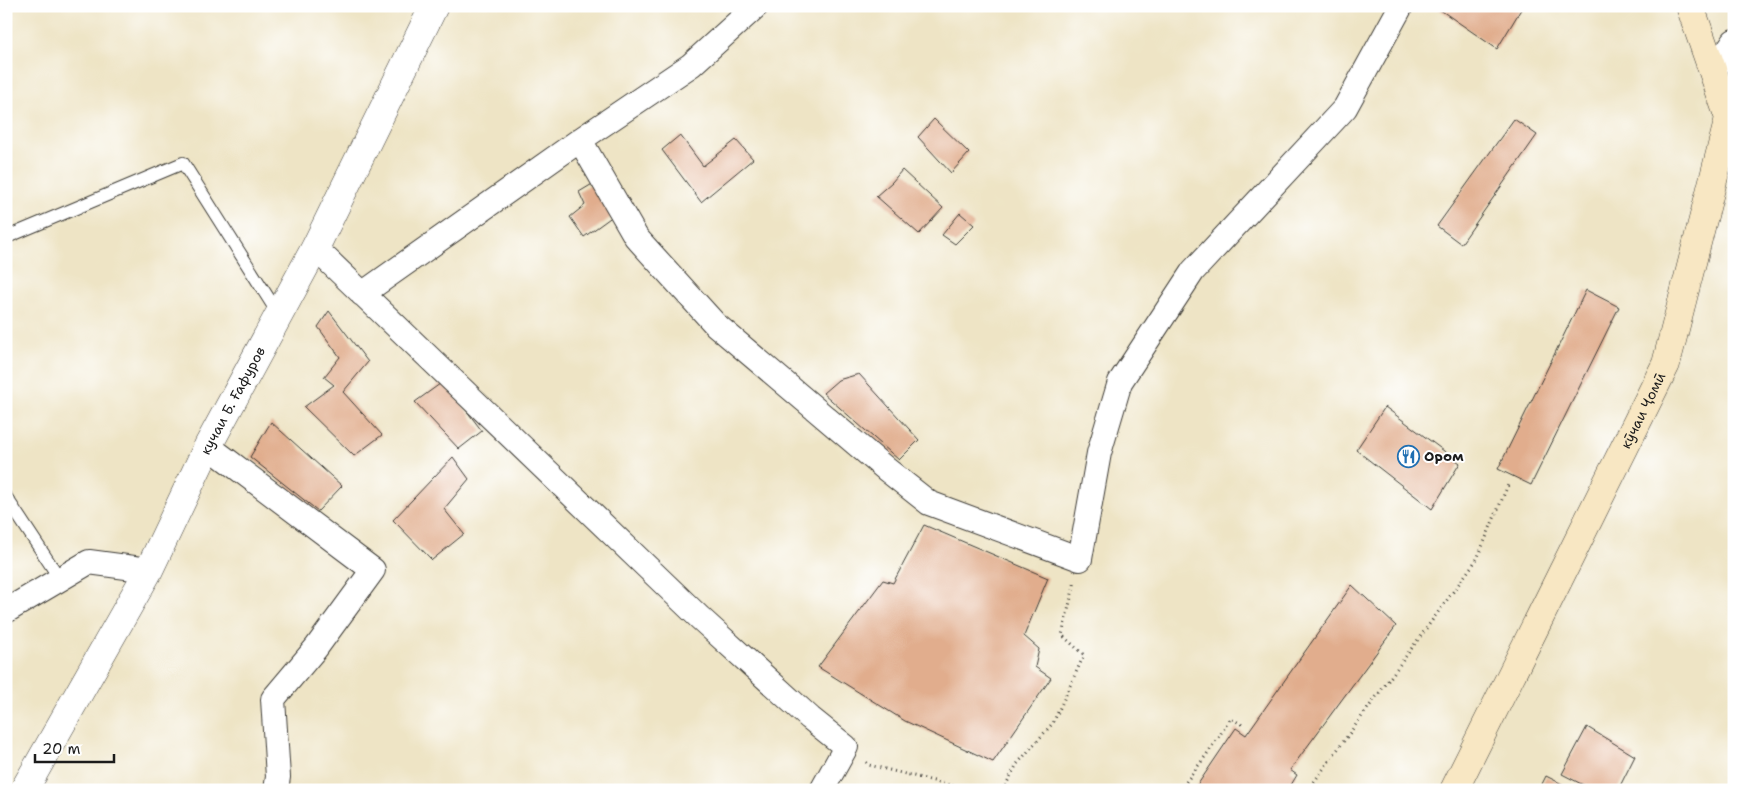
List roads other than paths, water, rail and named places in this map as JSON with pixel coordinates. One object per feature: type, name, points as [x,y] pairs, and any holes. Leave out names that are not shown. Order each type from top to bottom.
[{"type":"main road","name":"кӯчаи Ҷомӣ","points":[[1454,790],[1666,364],[1729,118],[1690,6]]},
{"type":"street","name":"кучаи Б. Ғафуров","points":[[24,790],[149,570],[208,446],[315,248],[434,6]]},
{"type":"street","points":[[362,294],[580,140],[691,65],[756,6]]},
{"type":"street","points":[[580,140],[636,237],[708,316],[879,463],[928,503],[1080,559],[1099,453],[1120,382],[1193,271],[1345,108],[1400,6]]},
{"type":"street","points":[[1713,72],[1734,41]]},
{"type":"street","points":[[315,248],[700,618],[810,718],[846,746],[822,790]]},
{"type":"street","points":[[208,446],[373,570],[316,648],[273,699],[278,777],[276,790]]},
{"type":"street","points":[[6,612],[88,562],[149,570]]},
{"type":"lane","points":[[7,237],[183,163],[279,315]]},
{"type":"lane","points":[[6,496],[60,579]]},
{"type":"place","name":"Ором","points":[[1408,456]]}]
